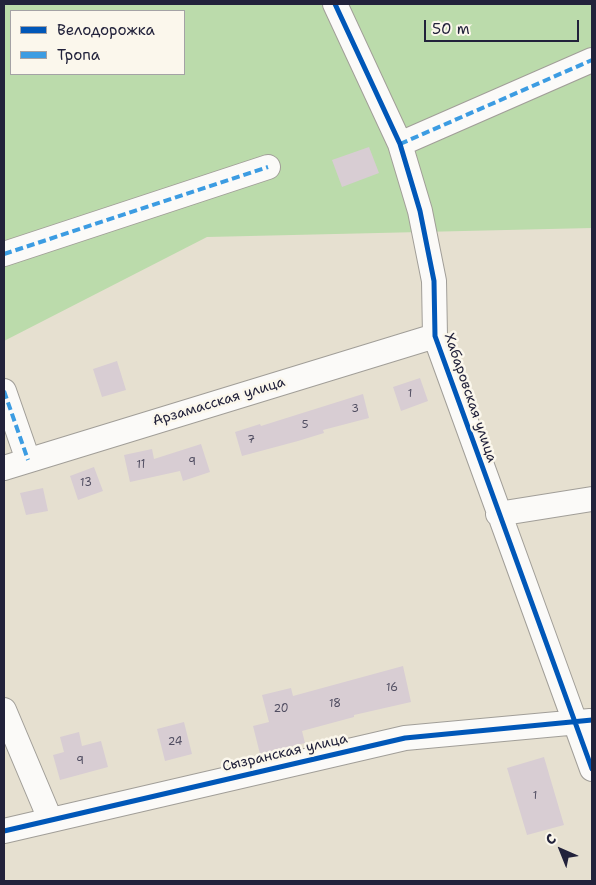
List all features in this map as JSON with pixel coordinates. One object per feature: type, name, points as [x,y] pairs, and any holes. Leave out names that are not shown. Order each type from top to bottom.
[{"type":"street","name":"Хабаровская улица","points":[[335,4],[400,144],[420,211],[434,281],[435,336],[498,514],[584,722],[592,768]]},
{"type":"street","points":[[400,144],[592,60]]},
{"type":"street","points":[[4,254],[268,166]]},
{"type":"street","name":"Арзамасская улица","points":[[4,468],[435,336]]},
{"type":"street","points":[[4,391],[28,460]]},
{"type":"street","points":[[498,514],[592,498]]},
{"type":"street","points":[[4,710],[50,819]]},
{"type":"street","name":"Сызранская улица","points":[[4,831],[405,738],[584,722]]},
{"type":"green space","points":[[4,4],[592,4],[592,228],[207,237],[4,341]]},
{"type":"building","points":[[369,147],[379,173],[342,187],[332,160]]},
{"type":"building","points":[[117,361],[126,390],[102,397],[93,369]]},
{"type":"building","points":[[420,378],[428,401],[401,411],[393,387]]},
{"type":"building","points":[[363,394],[369,418],[323,430],[324,433],[242,456],[235,432],[260,424],[261,426]]},
{"type":"building","points":[[201,444],[210,472],[183,481],[180,471],[130,482],[124,455],[152,449],[154,459]]},
{"type":"building","points":[[94,467],[103,491],[78,500],[70,476]]},
{"type":"building","points":[[43,488],[48,511],[26,515],[20,493]]},
{"type":"building","points":[[403,666],[411,702],[354,715],[354,717],[302,731],[305,743],[260,754],[253,726],[269,722],[262,695],[291,688],[293,696]]},
{"type":"building","points":[[184,722],[192,754],[165,761],[157,729]]},
{"type":"building","points":[[79,732],[82,746],[101,741],[108,767],[60,780],[53,755],[64,752],[60,737]]},
{"type":"building","points":[[544,757],[564,825],[527,835],[507,768]]},
{"type":"marked path","points":[[400,144],[592,60]]},
{"type":"marked path","points":[[4,254],[268,167]]},
{"type":"marked path","points":[[4,391],[28,460]]},
{"type":"cycle path","points":[[335,4],[400,144],[420,211],[434,281],[435,336],[592,769]]},
{"type":"cycle path","points":[[4,831],[405,738],[592,720]]}]
